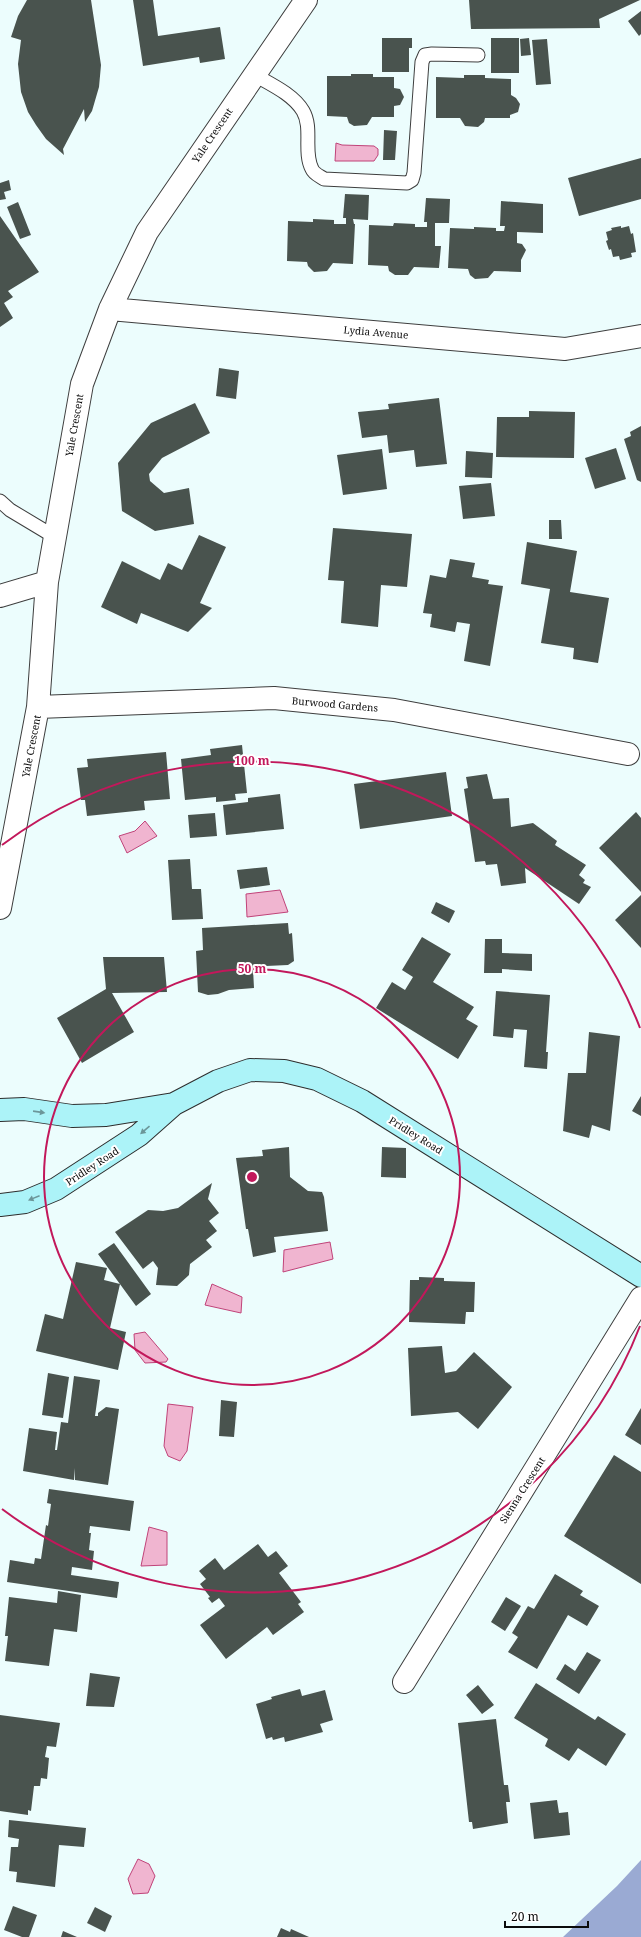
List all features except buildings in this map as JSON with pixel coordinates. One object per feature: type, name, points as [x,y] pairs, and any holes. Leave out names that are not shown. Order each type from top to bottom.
[{"type":"street","name":"Yale Crescent","points":[[0,908],[38,707],[47,582],[82,384],[110,309],[147,232],[253,74],[306,0]]},
{"type":"street","name":"Lydia Avenue","points":[[110,309],[566,350],[641,336]]},
{"type":"street","points":[[0,596],[47,582]]},
{"type":"street","name":"Burwood Gardens","points":[[38,707],[274,698],[394,710],[628,754]]},
{"type":"street","name":"Pridley Road","points":[[0,1205],[25,1202],[56,1189],[139,1135],[174,1104],[218,1080],[250,1070],[284,1071],[317,1079],[362,1101],[641,1276]]},
{"type":"street","name":"Pridley Road","points":[[0,1110],[24,1110],[72,1116],[106,1115],[174,1104]]},
{"type":"street","name":"Sienna Crescent","points":[[404,1682],[641,1298]]},
{"type":"lane","points":[[253,74],[297,102],[304,113],[308,152],[312,169],[315,173],[324,179],[407,184],[412,180],[414,173],[422,62],[425,55],[478,55]]},
{"type":"lane","points":[[0,501],[10,510],[55,537]]},
{"type":"shaded area","points":[[336,143],[342,145],[374,146],[378,149],[378,155],[374,161],[335,161]]},
{"type":"shaded area","points":[[145,821],[157,836],[127,853],[119,836],[135,831]]},
{"type":"shaded area","points":[[280,890],[288,912],[247,917],[246,894]]},
{"type":"shaded area","points":[[330,1242],[333,1259],[283,1272],[284,1250]]},
{"type":"shaded area","points":[[212,1284],[242,1297],[241,1313],[205,1305]]},
{"type":"shaded area","points":[[145,1332],[168,1359],[166,1362],[145,1363],[135,1350],[134,1334]]},
{"type":"shaded area","points":[[168,1404],[193,1407],[187,1451],[180,1461],[168,1456],[164,1446]]},
{"type":"shaded area","points":[[149,1527],[167,1532],[167,1565],[141,1566]]},
{"type":"shaded area","points":[[138,1859],[149,1864],[155,1876],[148,1893],[133,1894],[128,1879]]},
{"type":"shaded area","points":[[641,1860],[641,1937],[563,1937],[617,1886]]}]
